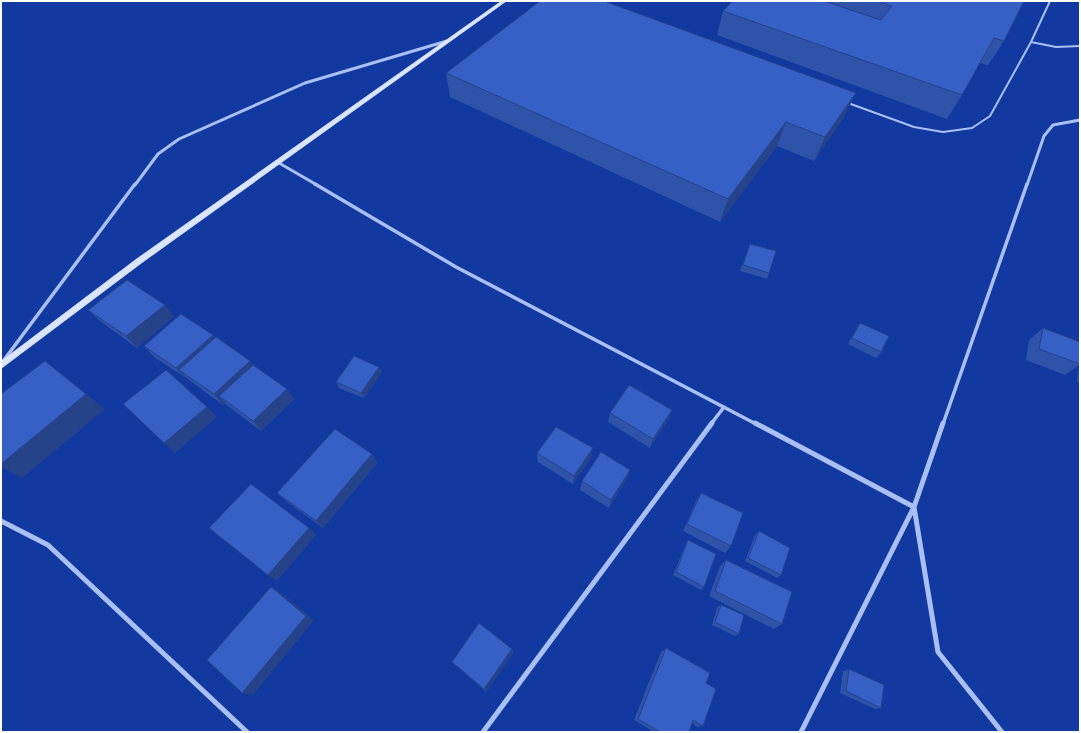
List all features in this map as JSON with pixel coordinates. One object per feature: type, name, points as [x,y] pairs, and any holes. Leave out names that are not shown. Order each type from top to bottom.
[{"type":"street","points":[[1,365],[139,261],[452,40],[504,1]]},
{"type":"street","points":[[1,365],[158,154],[179,140],[305,83],[452,40]]},
{"type":"street","points":[[801,732],[914,507],[1044,136],[1054,125],[1080,120]]},
{"type":"street","points":[[279,163],[456,267],[914,507]]},
{"type":"street","points":[[482,732],[724,407]]},
{"type":"street","points":[[914,507],[938,652],[1002,732]]},
{"type":"street","points":[[1,522],[48,544],[247,732]]},
{"type":"lane","points":[[846,102],[914,127],[943,132],[972,128],[990,116],[1031,42],[1050,1]]},
{"type":"lane","points":[[1031,42],[1056,47],[1080,46]]},
{"type":"building","points":[[540,1],[604,1],[856,93],[825,137],[786,122],[728,199],[446,73]]},
{"type":"building","points":[[733,1],[824,1],[881,20],[892,6],[877,1],[1024,1],[1004,41],[994,38],[962,95],[723,11]]},
{"type":"building","points":[[750,244],[776,251],[769,273],[743,265]]},
{"type":"building","points":[[127,280],[165,305],[126,336],[88,310]]},
{"type":"building","points":[[181,314],[213,335],[176,368],[144,346]]},
{"type":"building","points":[[860,323],[889,336],[881,352],[852,338]]},
{"type":"building","points":[[1043,328],[1080,342],[1080,364],[1039,349]]},
{"type":"building","points":[[216,337],[250,361],[214,394],[179,370]]},
{"type":"building","points":[[354,356],[379,367],[361,393],[336,382]]},
{"type":"building","points":[[45,361],[86,394],[1,464],[1,394]]},
{"type":"building","points":[[253,365],[287,389],[253,421],[219,396]]},
{"type":"building","points":[[166,370],[207,407],[164,443],[123,404]]},
{"type":"building","points":[[629,385],[672,410],[653,439],[610,413]]},
{"type":"building","points":[[556,427],[593,448],[574,476],[537,453]]},
{"type":"building","points":[[335,429],[372,454],[316,521],[277,493]]},
{"type":"building","points":[[601,452],[630,470],[611,500],[582,481]]},
{"type":"building","points":[[251,484],[309,528],[268,575],[209,528]]},
{"type":"building","points":[[701,493],[743,513],[731,546],[687,524]]},
{"type":"building","points":[[759,531],[790,548],[781,575],[748,558]]},
{"type":"building","points":[[688,540],[716,554],[704,587],[676,572]]},
{"type":"building","points":[[726,560],[792,592],[782,624],[715,591]]},
{"type":"building","points":[[271,587],[306,616],[242,693],[207,660]]},
{"type":"building","points":[[721,605],[744,615],[739,634],[715,622]]},
{"type":"building","points":[[479,623],[512,649],[484,689],[452,662]]},
{"type":"building","points":[[666,648],[710,673],[706,683],[716,689],[703,726],[693,720],[689,732],[660,732],[638,719]]},
{"type":"building","points":[[849,669],[884,685],[881,708],[846,691]]}]
